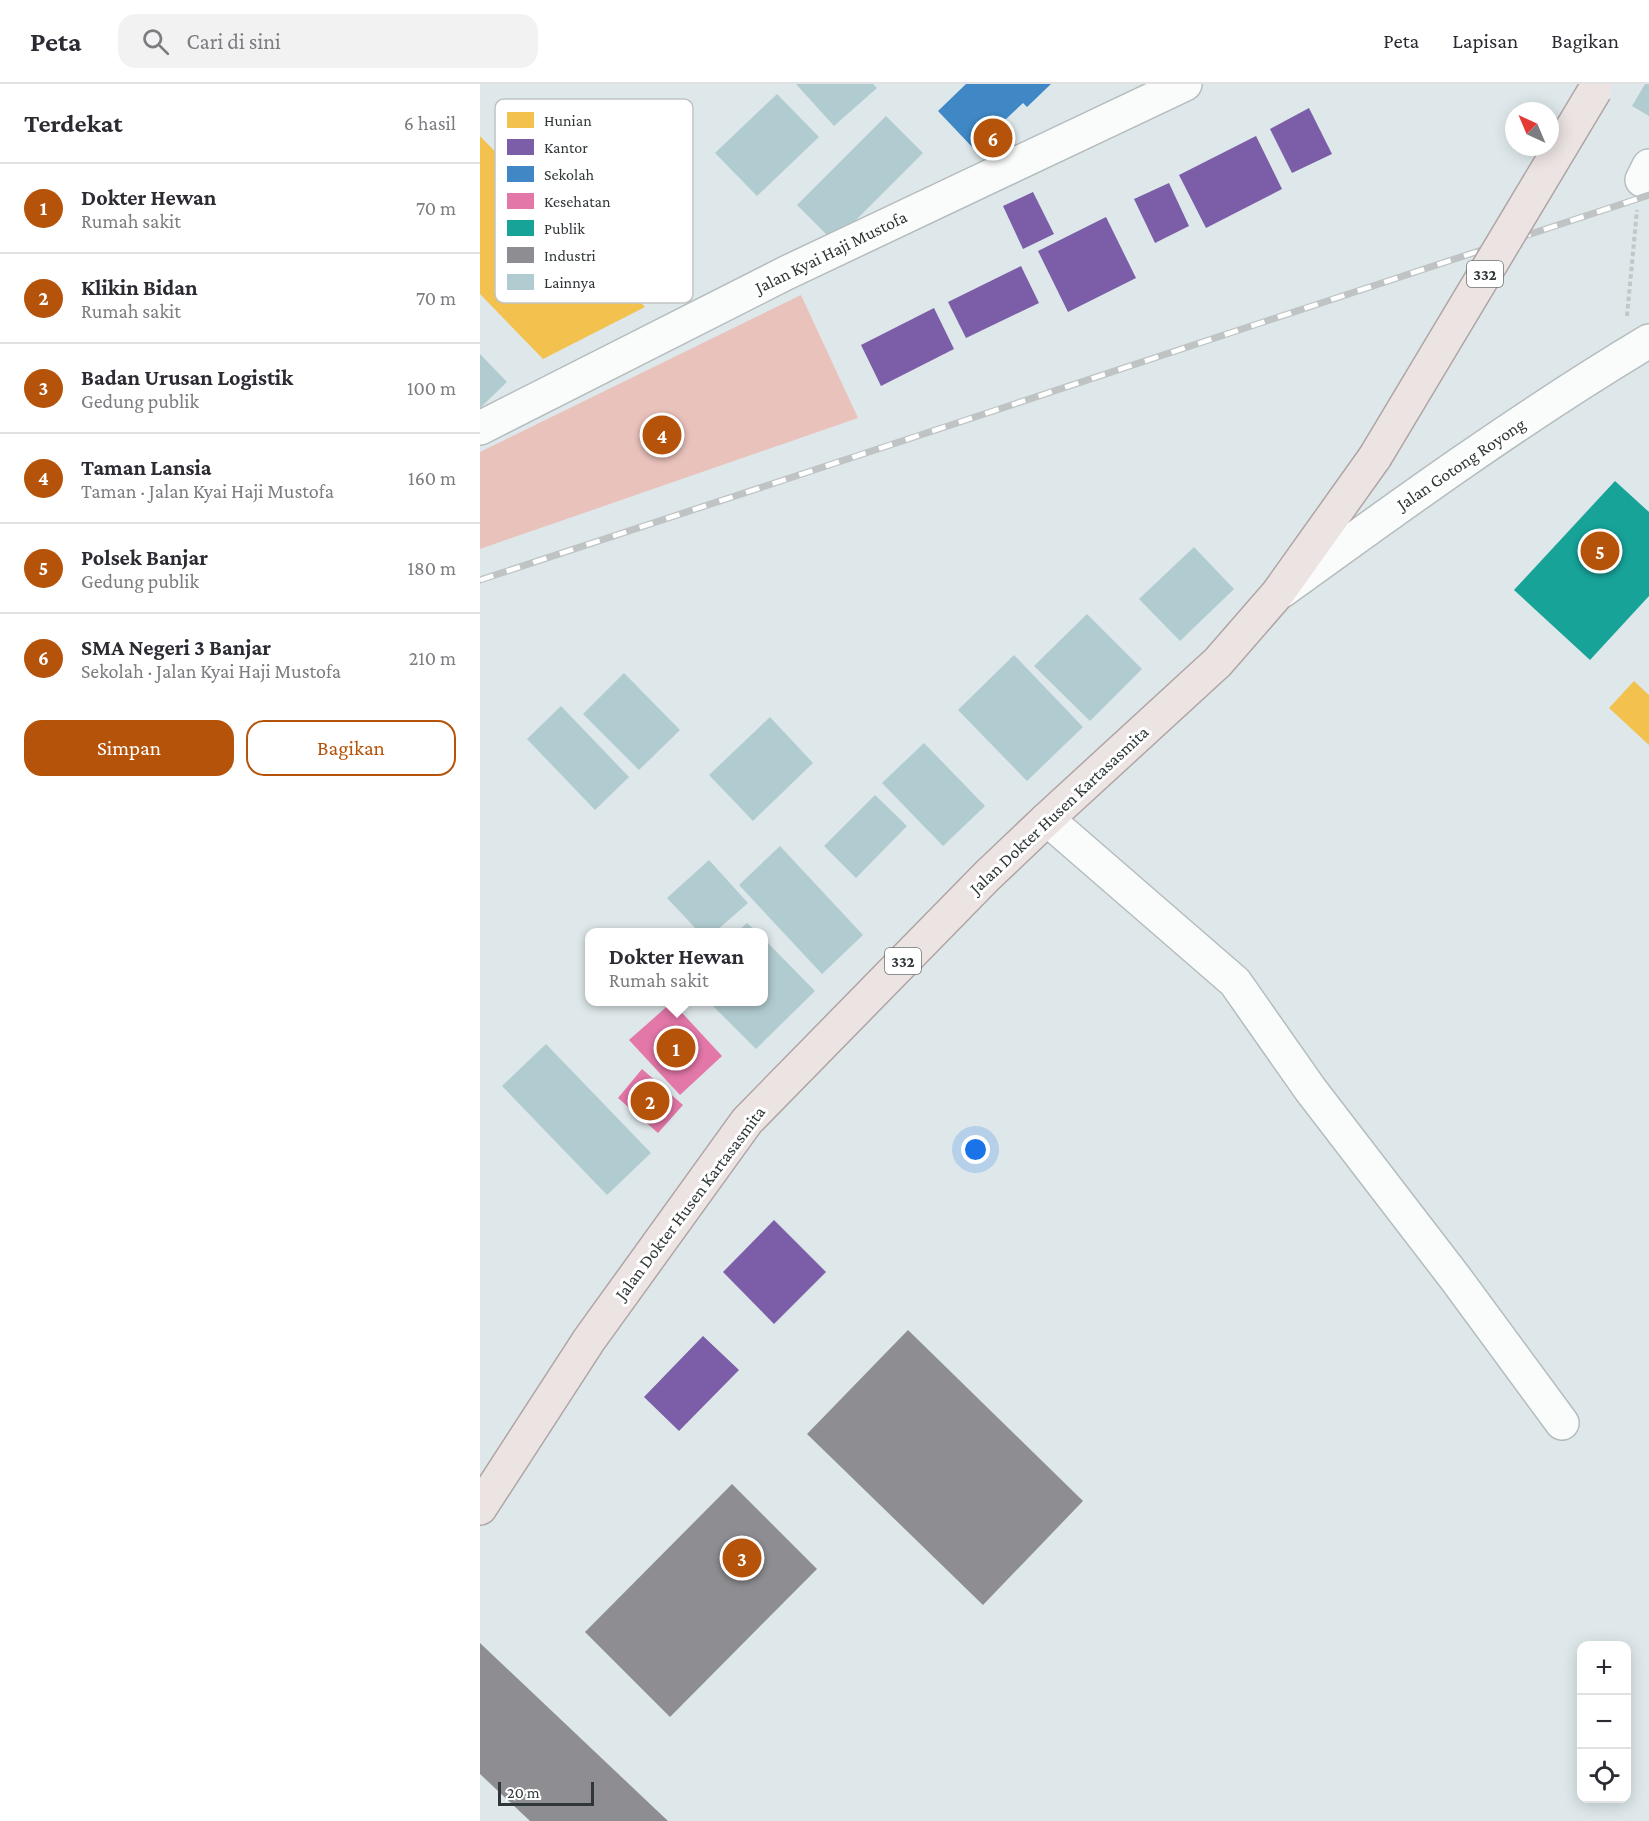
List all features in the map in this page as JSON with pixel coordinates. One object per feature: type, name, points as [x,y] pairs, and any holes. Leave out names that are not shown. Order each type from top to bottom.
[{"type":"main road","name":"Jalan Dokter Husen Kartasasmita","points":[[480,1508],[589,1340],[747,1121],[979,885],[1047,819],[1218,662],[1278,593],[1375,457],[1597,87]]},
{"type":"street","name":"Jalan Kyai Haji Mustofa","points":[[480,428],[786,273],[1185,84]]},
{"type":"street","name":"Jalan Gotong Royong","points":[[1278,593],[1413,496],[1636,349]]},
{"type":"street","points":[[1047,819],[1235,982],[1310,1089],[1456,1279],[1562,1423]]},
{"type":"path","points":[[1636,349],[1638,199],[1646,173]]},
{"type":"shaded area","points":[[801,295],[858,418],[480,549],[480,452]]},
{"type":"building: Hunian","points":[[480,136],[495,152],[495,303],[641,303],[645,307],[543,359],[480,294]]},
{"type":"building: Hunian","points":[[1634,681],[1649,695],[1649,745],[1609,708]]},
{"type":"building: Kantor","points":[[1309,108],[1332,154],[1292,173],[1270,129]]},
{"type":"building: Kantor","points":[[1256,136],[1282,189],[1206,228],[1179,175]]},
{"type":"building: Kantor","points":[[1169,183],[1189,226],[1155,243],[1134,199]]},
{"type":"building: Kantor","points":[[1033,192],[1054,234],[1023,249],[1003,206]]},
{"type":"building: Kantor","points":[[1106,217],[1136,278],[1068,312],[1038,251]]},
{"type":"building: Kantor","points":[[1021,266],[1039,303],[966,338],[948,302]]},
{"type":"building: Kantor","points":[[934,308],[954,349],[881,386],[861,345]]},
{"type":"building: Kantor","points":[[774,1220],[826,1272],[774,1324],[723,1272]]},
{"type":"building: Kantor","points":[[703,1336],[739,1370],[679,1431],[644,1397]]},
{"type":"building: Sekolah","points":[[966,84],[1051,84],[1027,107],[1023,103],[974,149],[938,111]]},
{"type":"building: Kesehatan","points":[[667,1006],[676,1006],[722,1056],[680,1095],[629,1040]]},
{"type":"building: Kesehatan","points":[[642,1069],[683,1105],[658,1133],[618,1098]]},
{"type":"building: Publik","points":[[1615,481],[1649,512],[1649,596],[1590,660],[1514,590]]},
{"type":"building: Industri","points":[[908,1330],[1083,1501],[983,1605],[807,1434]]},
{"type":"building: Industri","points":[[732,1484],[817,1569],[670,1717],[585,1632]]},
{"type":"building: Industri","points":[[480,1643],[668,1821],[530,1821],[480,1774]]},
{"type":"building: Lainnya","points":[[796,84],[873,84],[877,88],[834,126]]},
{"type":"building: Lainnya","points":[[1645,84],[1649,84],[1649,116],[1632,106]]},
{"type":"building: Lainnya","points":[[777,94],[819,137],[757,196],[715,153]]},
{"type":"building: Lainnya","points":[[886,116],[923,153],[834,242],[797,205]]},
{"type":"building: Lainnya","points":[[480,354],[507,382],[480,408]]},
{"type":"building: Lainnya","points":[[1194,547],[1234,589],[1180,641],[1139,599]]},
{"type":"building: Lainnya","points":[[1087,614],[1142,669],[1090,721],[1034,666]]},
{"type":"building: Lainnya","points":[[1014,655],[1083,727],[1027,781],[958,710]]},
{"type":"building: Lainnya","points":[[624,673],[680,730],[639,770],[583,714]]},
{"type":"building: Lainnya","points":[[561,706],[629,777],[595,810],[527,739]]},
{"type":"building: Lainnya","points":[[770,717],[813,763],[753,821],[709,775]]},
{"type":"building: Lainnya","points":[[924,743],[985,806],[943,846],[882,783]]},
{"type":"building: Lainnya","points":[[875,795],[907,826],[856,878],[824,846]]},
{"type":"building: Lainnya","points":[[780,846],[863,935],[822,974],[739,885]]},
{"type":"building: Lainnya","points":[[709,860],[748,903],[720,928],[695,928],[667,898]]},
{"type":"building: Lainnya","points":[[747,923],[753,928],[741,928]]},
{"type":"building: Lainnya","points":[[768,943],[815,991],[756,1049],[713,1006],[768,1006]]},
{"type":"building: Lainnya","points":[[546,1044],[651,1153],[607,1195],[502,1086]]},
{"type":"railway","points":[[480,580],[1649,195]]},
{"type":"place","name":"SMA Negeri 3 Banjar","points":[[993,138]]},
{"type":"place","name":"Taman Lansia","points":[[662,435]]},
{"type":"place","name":"Polsek Banjar","points":[[1600,551]]},
{"type":"place","name":"Dokter Hewan","points":[[676,1048]]},
{"type":"place","name":"Klikin Bidan","points":[[650,1101]]},
{"type":"place","name":"Badan Urusan Logistik","points":[[742,1558]]}]
